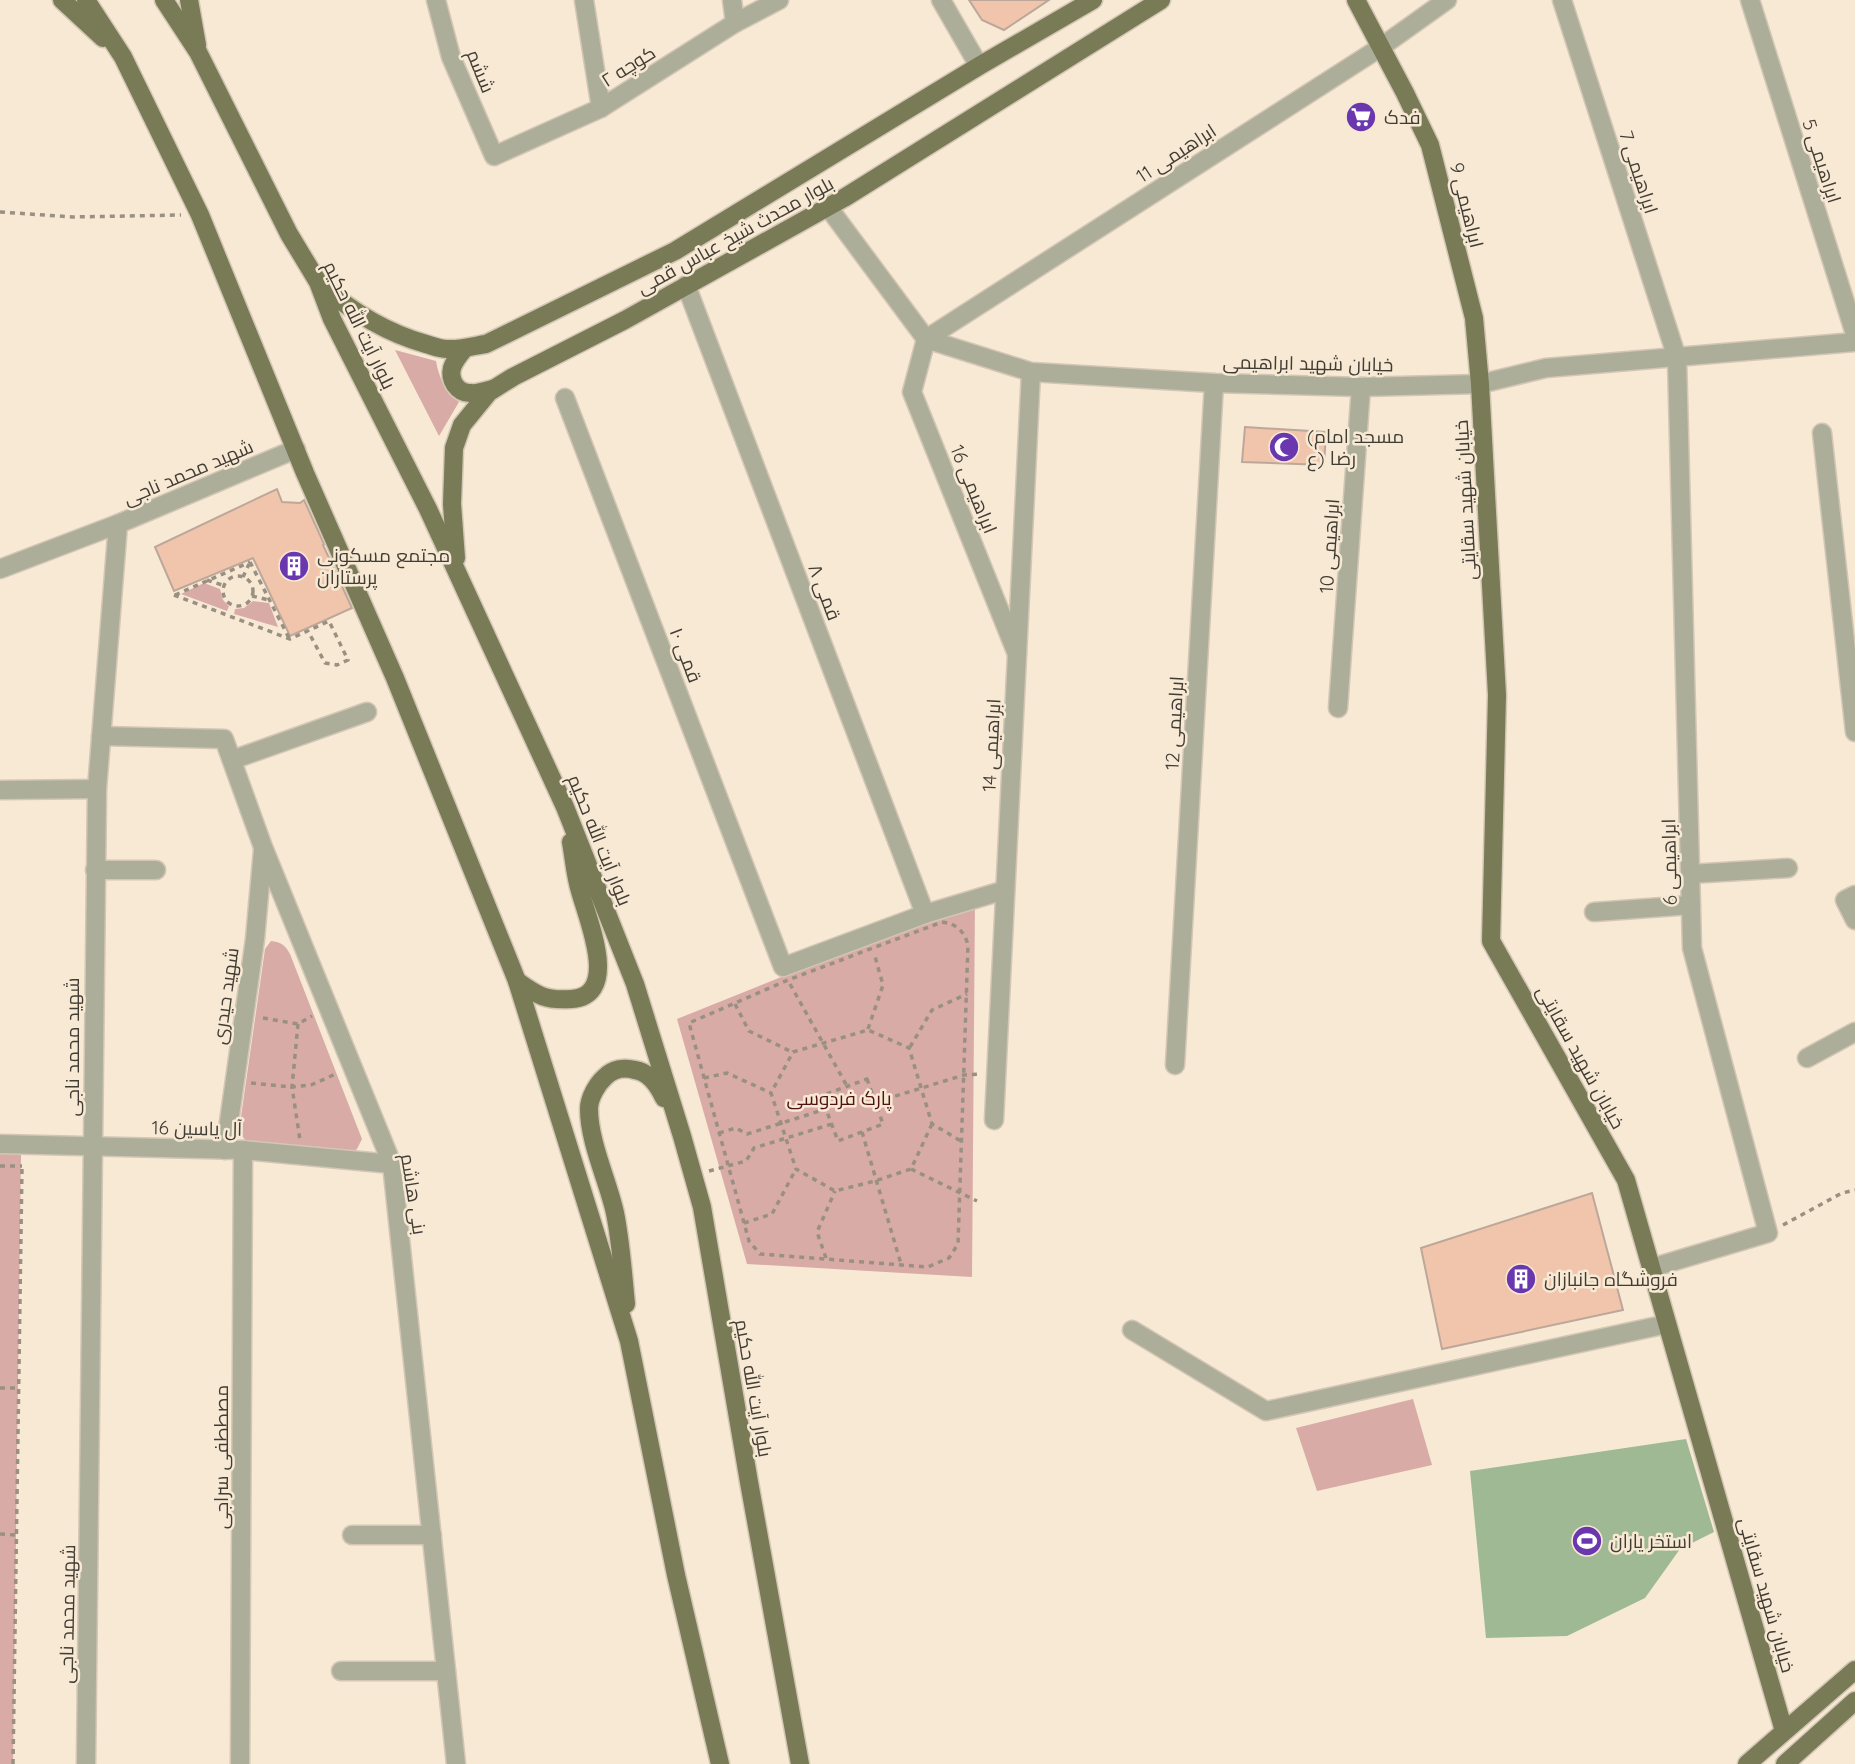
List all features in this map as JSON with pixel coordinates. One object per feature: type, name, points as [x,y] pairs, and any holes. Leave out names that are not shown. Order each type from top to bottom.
[{"type":"main road","points":[[62,0],[123,57]]},
{"type":"main road","points":[[86,0],[123,57],[200,215],[296,449],[395,678],[517,981],[629,1341],[676,1575],[720,1764]]},
{"type":"main road","name":"بلوار آیت الله حکیم","points":[[164,0],[198,52],[289,233],[318,282],[332,319],[428,509],[565,807],[635,984],[702,1207],[800,1764]]},
{"type":"main road","points":[[189,0],[198,52]]},
{"type":"main road","name":"بلوار محدث شیخ عباس قمی","points":[[318,282],[341,302],[410,339],[446,350],[486,344],[675,251],[979,66],[1093,0]]},
{"type":"main road","name":"بلوار محدث شیخ عباس قمی","points":[[458,576],[452,504],[454,447],[462,425],[489,392],[828,207],[1161,0]]},
{"type":"main road","name":"ابراهیمی 9","points":[[1356,0],[1430,145],[1474,318],[1480,384]]},
{"type":"main road","points":[[465,348],[451,370],[452,382],[457,389],[471,394],[494,389]]},
{"type":"main road","name":"خیابان شهید سقایتی","points":[[1480,384],[1497,695],[1491,941],[1626,1180],[1784,1731]]},
{"type":"main road","points":[[517,981],[537,995],[554,1001],[579,998],[593,988],[598,979],[599,961],[578,887],[565,807]]},
{"type":"main road","points":[[629,1341],[621,1246],[592,1130],[589,1107],[598,1083],[611,1071],[627,1068],[642,1071],[659,1086],[682,1136]]},
{"type":"main road","points":[[1747,1764],[1855,1670]]},
{"type":"main road","points":[[1785,1764],[1855,1701]]},
{"type":"street","name":"ششم","points":[[436,0],[451,57],[494,156]]},
{"type":"street","points":[[584,0],[601,108]]},
{"type":"street","points":[[732,0],[736,23]]},
{"type":"street","name":"کوچه ۲","points":[[494,156],[601,108],[736,23],[779,0]]},
{"type":"street","points":[[941,0],[979,66]]},
{"type":"street","name":"ابراهیمی 11","points":[[926,339],[1381,47],[1447,0]]},
{"type":"street","name":"ابراهیمی 7","points":[[1562,0],[1676,358]]},
{"type":"street","name":"ابراهیمی 5","points":[[1750,0],[1855,334]]},
{"type":"street","points":[[828,207],[926,339]]},
{"type":"street","name":"قمی ۸","points":[[686,285],[925,914]]},
{"type":"street","name":"خیابان شهید ابراهیمی","points":[[926,339],[1031,372],[1214,383],[1361,387],[1480,384],[1546,368],[1855,342]]},
{"type":"street","name":"ابراهیمی 16","points":[[926,339],[912,392],[1017,654]]},
{"type":"street","name":"ابراهیمی 6","points":[[1676,358],[1692,948],[1768,1233]]},
{"type":"street","name":"ابراهیمی 14","points":[[994,1120],[1031,372]]},
{"type":"street","name":"ابراهیمی 12","points":[[1175,1065],[1214,383]]},
{"type":"street","name":"ابراهیمی 10","points":[[1338,708],[1361,387]]},
{"type":"street","name":"قمی ۱۰","points":[[565,398],[786,974]]},
{"type":"street","points":[[1822,433],[1850,644],[1855,732]]},
{"type":"street","name":"شهید محمد ناجی","points":[[86,1764],[97,789],[118,524],[296,449]]},
{"type":"street","points":[[0,569],[118,524]]},
{"type":"street","points":[[232,761],[367,712]]},
{"type":"street","name":"بنی هاشم","points":[[102,736],[224,739],[263,847],[392,1164],[456,1764]]},
{"type":"street","points":[[0,790],[97,789]]},
{"type":"street","name":"شهید حیدری","points":[[225,1150],[255,939],[263,847]]},
{"type":"street","points":[[1690,874],[1788,868]]},
{"type":"street","points":[[95,870],[156,870]]},
{"type":"street","points":[[786,974],[925,914],[1005,890]]},
{"type":"street","points":[[1855,895],[1845,900],[1855,920]]},
{"type":"street","points":[[1594,912],[1691,905]]},
{"type":"street","points":[[1807,1058],[1855,1032]]},
{"type":"street","name":"آل یاسین 16","points":[[0,1144],[243,1150],[392,1164]]},
{"type":"street","name":"مصططفی سراجی","points":[[240,1764],[243,1150]]},
{"type":"street","points":[[1651,1268],[1768,1233]]},
{"type":"street","points":[[1132,1330],[1266,1411],[1667,1324]]},
{"type":"street","points":[[352,1535],[432,1535]]},
{"type":"street","points":[[341,1671],[446,1671]]},
{"type":"path","points":[[0,212],[73,218],[200,215]]},
{"type":"path","points":[[243,578],[250,562]]},
{"type":"path","points":[[250,562],[174,595],[290,639],[329,621],[348,660],[337,665],[325,663],[308,631]]},
{"type":"path","points":[[250,562],[290,639]]},
{"type":"path","points":[[243,578],[252,585],[252,596],[248,603],[234,605],[226,599],[225,586],[231,579],[243,578]]},
{"type":"path","points":[[207,580],[225,586]]},
{"type":"path","points":[[252,596],[270,600]]},
{"type":"path","points":[[229,616],[234,605]]},
{"type":"path","points":[[942,922],[959,928],[965,935],[968,946],[967,994],[958,1244],[949,1258],[928,1266],[760,1254],[749,1241],[689,1023],[735,1004],[786,974],[873,947],[942,922]]},
{"type":"path","points":[[868,1030],[883,985],[873,947]]},
{"type":"path","points":[[786,974],[847,1086]]},
{"type":"path","points":[[911,1170],[932,1124],[909,1048],[932,1010],[967,994]]},
{"type":"path","points":[[735,1004],[749,1031],[793,1052],[868,1030],[909,1048]]},
{"type":"path","points":[[244,1014],[298,1024],[330,1007]]},
{"type":"path","points":[[298,1024],[292,1087],[303,1156]]},
{"type":"path","points":[[793,1052],[771,1093],[796,1169],[835,1191],[911,1170],[977,1200]]},
{"type":"path","points":[[234,1081],[292,1087],[311,1085],[352,1066]]},
{"type":"path","points":[[704,1079],[727,1073],[771,1093]]},
{"type":"path","points":[[876,1102],[964,1075],[996,1073]]},
{"type":"path","points":[[867,1079],[876,1102],[883,1124],[838,1141],[821,1096],[867,1079]]},
{"type":"path","points":[[719,1133],[736,1128],[747,1134],[826,1110]]},
{"type":"path","points":[[694,1176],[746,1161],[754,1148],[831,1124]]},
{"type":"path","points":[[932,1124],[962,1141]]},
{"type":"path","points":[[862,1132],[902,1265]]},
{"type":"path","points":[[13,1764],[22,1167]]},
{"type":"path","points":[[744,1223],[772,1214],[796,1169]]},
{"type":"path","points":[[1768,1233],[1842,1193],[1855,1190]]},
{"type":"path","points":[[827,1258],[817,1232],[835,1191]]},
{"type":"path","points":[[0,1388],[18,1388]]},
{"type":"path","points":[[0,1534],[16,1535]]},
{"type":"green space","points":[[395,350],[436,361],[443,384],[459,402],[439,436]]},
{"type":"green space","points":[[204,583],[220,589],[223,600],[229,606],[227,611],[181,594]]},
{"type":"green space","points":[[253,601],[269,603],[278,627],[234,614],[235,609],[244,608]]},
{"type":"green space","name":"پارک فردوسی","points":[[975,899],[972,1277],[747,1264],[677,1019]]},
{"type":"green space","points":[[271,941],[282,945],[290,954],[362,1139],[357,1149],[348,1156],[245,1140],[239,1131],[265,949]]},
{"type":"green space","points":[[0,1154],[21,1154],[13,1764],[0,1764]]},
{"type":"green space","points":[[1413,1399],[1432,1465],[1317,1491],[1296,1428]]},
{"type":"shaded area","name":"استخر یاران","points":[[1686,1439],[1714,1532],[1680,1549],[1645,1598],[1567,1636],[1486,1638],[1470,1471]]},
{"type":"building","points":[[969,0],[1049,0],[1004,30],[982,20]]},
{"type":"building","name":"(مسجد امام رضا (ع","points":[[1245,427],[1326,432],[1324,465],[1242,462]]},
{"type":"building","name":"مجتمع مسکونی پرستاران","points":[[277,489],[282,502],[300,503],[304,500],[352,608],[290,636],[253,558],[174,591],[155,547]]},
{"type":"building","name":"فروشگاه جانبازان","points":[[1592,1193],[1623,1310],[1442,1349],[1421,1248]]},
{"type":"place","name":"فدک","points":[[1361,117]]},
{"type":"place","name":"(مسجد امام رضا (ع","points":[[1284,447]]},
{"type":"place","name":"مجتمع مسکونی پرستاران","points":[[294,566]]},
{"type":"place","name":"فروشگاه جانبازان","points":[[1521,1279]]},
{"type":"place","name":"استخر یاران","points":[[1587,1541]]}]
